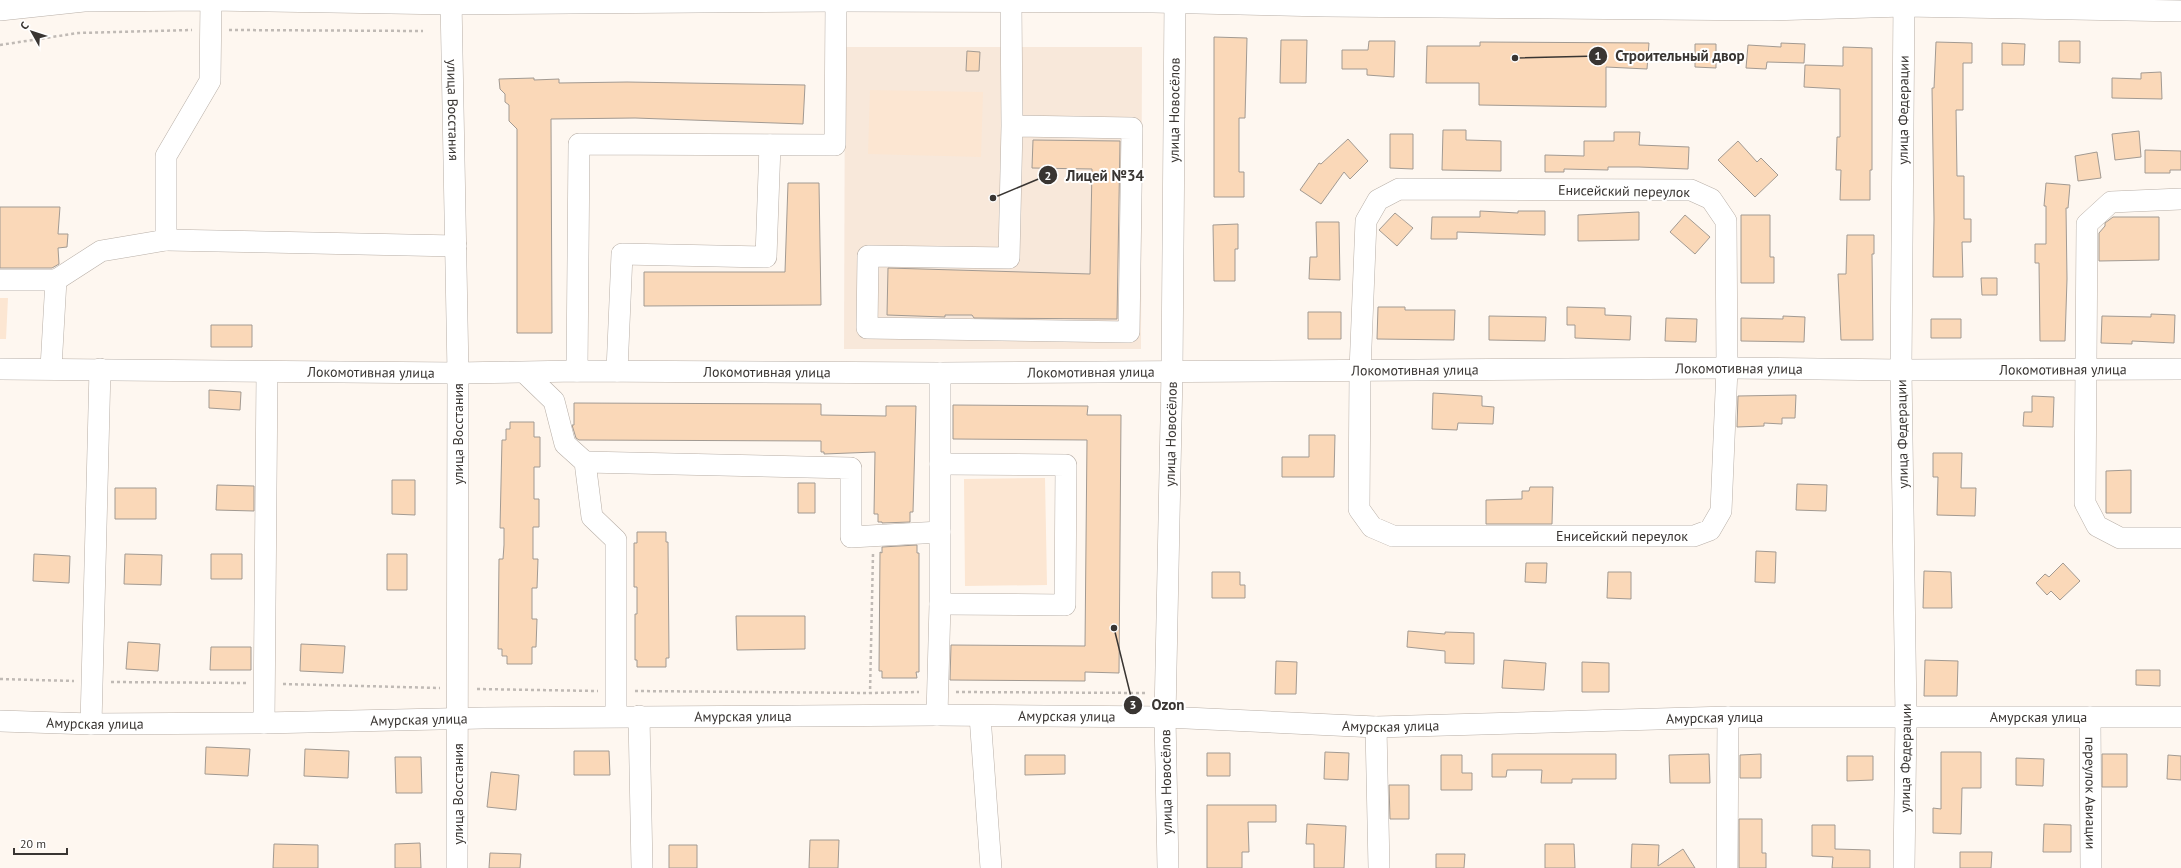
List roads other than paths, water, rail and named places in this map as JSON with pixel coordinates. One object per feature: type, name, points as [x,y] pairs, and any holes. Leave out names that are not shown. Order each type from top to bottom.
[{"type":"street","points":[[166,240],[166,156],[210,81],[211,0]]},
{"type":"street","points":[[0,10],[84,1],[211,0],[451,2],[1175,1],[1768,5],[1904,3],[2051,4],[2181,11]]},
{"type":"street","points":[[577,371],[579,144],[835,145],[836,1]]},
{"type":"street","name":"улица Новосёлов","points":[[1168,868],[1165,717],[1172,372],[1175,1]]},
{"type":"street","name":"улица Восстания","points":[[451,2],[458,373],[457,868]]},
{"type":"street","points":[[1011,2],[1012,126],[1009,258],[868,256],[867,328],[1129,332],[1132,128],[1012,126]]},
{"type":"street","name":"улица Федерации","points":[[1904,3],[1901,370],[1906,717],[1904,868]]},
{"type":"street","points":[[616,371],[622,254],[766,257],[770,145]]},
{"type":"street","name":"Енисейский переулок","points":[[1400,188],[1691,190],[1711,199],[1726,221],[1727,368],[1721,511],[1710,530],[1694,536],[1393,536],[1372,527],[1359,509],[1360,372],[1366,222],[1378,200],[1400,188]]},
{"type":"street","points":[[2181,199],[2111,202],[2087,224],[2085,502],[2097,526],[2120,538],[2181,538]]},
{"type":"street","points":[[0,280],[56,280],[101,251],[166,240],[456,246]]},
{"type":"street","points":[[51,368],[56,280]]},
{"type":"street","name":"Локомотивная улица","points":[[0,369],[51,368],[267,372],[458,373],[616,371],[940,373],[1360,372],[1727,368],[1901,370],[2181,369]]},
{"type":"street","points":[[91,724],[100,369]]},
{"type":"street","points":[[264,723],[267,372]]},
{"type":"street","points":[[525,373],[554,401],[565,444],[585,462],[851,468],[851,537],[940,532]]},
{"type":"street","points":[[937,715],[940,604],[940,373]]},
{"type":"street","points":[[585,462],[592,517],[616,540],[616,716]]},
{"type":"street","points":[[940,464],[1066,465],[1065,605],[940,604]]},
{"type":"street","name":"Амурская улица","points":[[0,722],[91,724],[264,723],[616,716],[937,715],[1165,717],[1376,727],[1728,717],[2181,717]]},
{"type":"street","points":[[639,716],[642,868]]},
{"type":"street","points":[[980,716],[991,868]]},
{"type":"street","points":[[1727,868],[1728,717]]},
{"type":"street","name":"переулок Авиации","points":[[2090,717],[2091,868]]},
{"type":"street","points":[[1376,727],[1379,868]]},
{"type":"place","name":"Строительный двор","points":[[1515,58]]},
{"type":"place","name":"Лицей №34","points":[[993,198]]},
{"type":"place","name":"Ozon","points":[[1114,628]]}]
